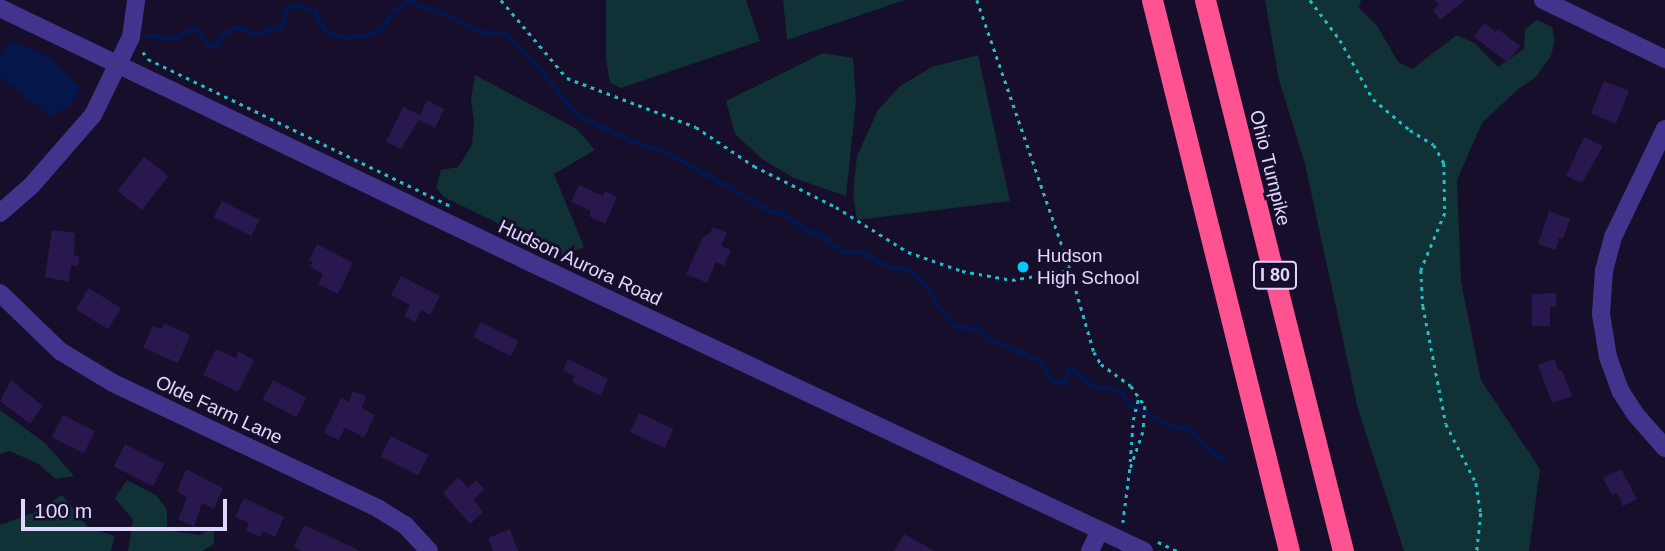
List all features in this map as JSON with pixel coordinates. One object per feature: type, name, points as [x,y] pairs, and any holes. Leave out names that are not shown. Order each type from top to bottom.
[{"type":"highway","name":"I 80","points":[[1152,0],[1289,551]]},
{"type":"highway","name":"Ohio Turnpike","points":[[1205,0],[1342,551]]},
{"type":"street","points":[[0,213],[71,142],[93,115],[131,37],[136,0]]},
{"type":"street","points":[[1543,0],[1665,60]]},
{"type":"street","name":"Hudson Aurora Road","points":[[0,8],[1099,532],[1144,551]]},
{"type":"street","points":[[1665,129],[1611,245],[1604,271],[1601,314],[1608,357],[1621,392],[1636,415],[1665,449]]},
{"type":"street","name":"Olde Farm Lane","points":[[0,293],[60,351],[113,383],[379,509],[405,525],[429,551]]},
{"type":"street","points":[[1090,551],[1099,532]]},
{"type":"path","points":[[501,0],[567,78],[696,127],[754,166],[836,207],[908,252],[962,271],[1012,279],[1070,270]]},
{"type":"path","points":[[976,0],[1070,270],[1094,352],[1101,364],[1139,396],[1145,406],[1146,416],[1130,469]]},
{"type":"path","points":[[1310,0],[1340,40],[1373,99],[1410,130],[1434,145],[1444,163],[1445,214],[1421,270],[1423,306],[1447,424],[1476,482],[1481,513],[1477,551]]},
{"type":"path","points":[[1122,525],[1130,469],[1133,420],[1139,396]]},
{"type":"green space","points":[[606,0],[746,0],[760,41],[621,88],[610,83],[606,59]]},
{"type":"green space","points":[[783,0],[905,0],[787,40]]},
{"type":"green space","points":[[1265,0],[1361,0],[1359,8],[1378,27],[1398,62],[1412,69],[1457,35],[1476,44],[1498,67],[1524,49],[1525,29],[1537,20],[1552,27],[1555,40],[1551,56],[1536,77],[1517,90],[1482,123],[1457,180],[1461,282],[1481,380],[1540,469],[1529,551],[1404,551],[1358,409],[1305,164],[1279,80]]},
{"type":"green space","points":[[823,53],[853,58],[856,100],[846,196],[794,178],[762,159],[735,134],[726,101]]},
{"type":"green space","points":[[978,55],[1010,201],[857,220],[853,194],[857,156],[878,110],[900,86],[932,67]]},
{"type":"green space","points":[[475,75],[577,129],[595,150],[554,174],[584,247],[563,255],[444,197],[436,188],[441,170],[458,167],[472,145],[474,122],[471,99]]},
{"type":"green space","points":[[0,410],[45,443],[74,476],[56,479],[37,463],[9,451],[0,454]]},
{"type":"green space","points":[[127,480],[157,496],[167,510],[167,530],[200,535],[214,527],[214,544],[202,551],[128,551],[133,520],[115,498]]},
{"type":"green space","points":[[62,495],[88,527],[115,536],[111,551],[0,551],[0,525],[35,512]]},
{"type":"shaded area","points":[[12,42],[49,56],[81,88],[70,106],[50,117],[0,77],[0,56]]},
{"type":"building","points":[[1435,0],[1465,0],[1440,20],[1433,10],[1439,5]]},
{"type":"building","points":[[1484,23],[1496,32],[1498,29],[1520,46],[1507,62],[1474,37]]},
{"type":"building","points":[[1604,81],[1629,91],[1616,124],[1591,113]]},
{"type":"building","points":[[427,100],[444,109],[435,128],[419,120],[401,149],[386,142],[403,107],[420,115]]},
{"type":"building","points":[[1584,137],[1603,146],[1582,183],[1566,176]]},
{"type":"building","points":[[144,157],[168,176],[142,210],[118,191]]},
{"type":"building","points":[[579,185],[603,196],[605,191],[617,197],[605,224],[589,216],[591,211],[571,202]]},
{"type":"building","points":[[222,201],[259,220],[251,236],[214,217]]},
{"type":"building","points":[[1549,211],[1570,219],[1563,239],[1559,238],[1556,250],[1538,244]]},
{"type":"building","points":[[713,227],[727,233],[721,246],[731,250],[724,266],[716,262],[707,283],[686,274],[703,237],[710,233]]},
{"type":"building","points":[[52,230],[75,233],[74,255],[79,256],[78,266],[71,265],[69,282],[45,277]]},
{"type":"building","points":[[317,244],[353,263],[338,294],[318,284],[323,274],[310,267],[313,262],[309,260]]},
{"type":"building","points":[[401,276],[440,296],[430,315],[421,310],[415,322],[404,316],[410,305],[391,295]]},
{"type":"building","points":[[89,288],[121,308],[108,329],[76,309]]},
{"type":"building","points":[[1556,293],[1556,307],[1550,307],[1550,326],[1532,326],[1532,294]]},
{"type":"building","points":[[481,322],[518,341],[511,356],[473,337]]},
{"type":"building","points":[[164,323],[190,335],[178,363],[143,348],[153,326],[161,329]]},
{"type":"building","points":[[216,349],[236,358],[238,351],[254,360],[238,392],[203,375]]},
{"type":"building","points":[[568,359],[608,379],[601,396],[572,382],[575,376],[563,370]]},
{"type":"building","points":[[1554,359],[1559,371],[1562,370],[1572,396],[1552,403],[1538,365]]},
{"type":"building","points":[[11,380],[43,406],[30,424],[0,401]]},
{"type":"building","points":[[273,380],[307,398],[296,417],[263,399]]},
{"type":"building","points":[[353,391],[366,396],[362,408],[375,415],[364,438],[345,427],[339,440],[324,433],[341,398],[348,402]]},
{"type":"building","points":[[639,413],[673,429],[665,448],[630,432]]},
{"type":"building","points":[[63,415],[95,431],[84,454],[52,437]]},
{"type":"building","points":[[391,436],[428,455],[418,476],[381,456]]},
{"type":"building","points":[[125,444],[164,464],[153,486],[114,466]]},
{"type":"building","points":[[186,469],[223,488],[214,509],[202,503],[194,527],[178,519],[187,498],[177,491]]},
{"type":"building","points":[[1621,469],[1637,499],[1623,506],[1617,493],[1612,495],[1603,478]]},
{"type":"building","points":[[458,477],[468,488],[476,480],[484,489],[474,500],[483,512],[470,524],[443,493]]},
{"type":"building","points":[[244,498],[284,517],[275,537],[263,531],[260,537],[246,530],[249,523],[235,517]]},
{"type":"building","points":[[304,525],[361,551],[302,551],[294,547]]},
{"type":"building","points":[[510,529],[518,551],[493,551],[488,538]]},
{"type":"building","points":[[904,534],[935,551],[894,551]]},
{"type":"waterway","points":[[147,35],[173,38],[195,28],[210,46],[217,46],[220,37],[234,27],[247,29],[251,35],[281,27],[288,7],[300,5],[315,12],[325,31],[343,37],[367,35],[381,29],[393,11],[408,1],[449,15],[481,32],[505,33],[532,60],[578,115],[632,141],[669,153],[771,211],[783,213],[806,230],[822,235],[841,251],[861,252],[892,268],[909,269],[927,285],[939,308],[955,325],[970,329],[978,327],[987,338],[1040,360],[1052,381],[1065,382],[1068,370],[1072,369],[1095,387],[1123,393],[1129,404],[1170,426],[1189,428],[1208,449],[1224,459]]},
{"type":"place","name":"Hudson High School","points":[[1023,267]]}]
